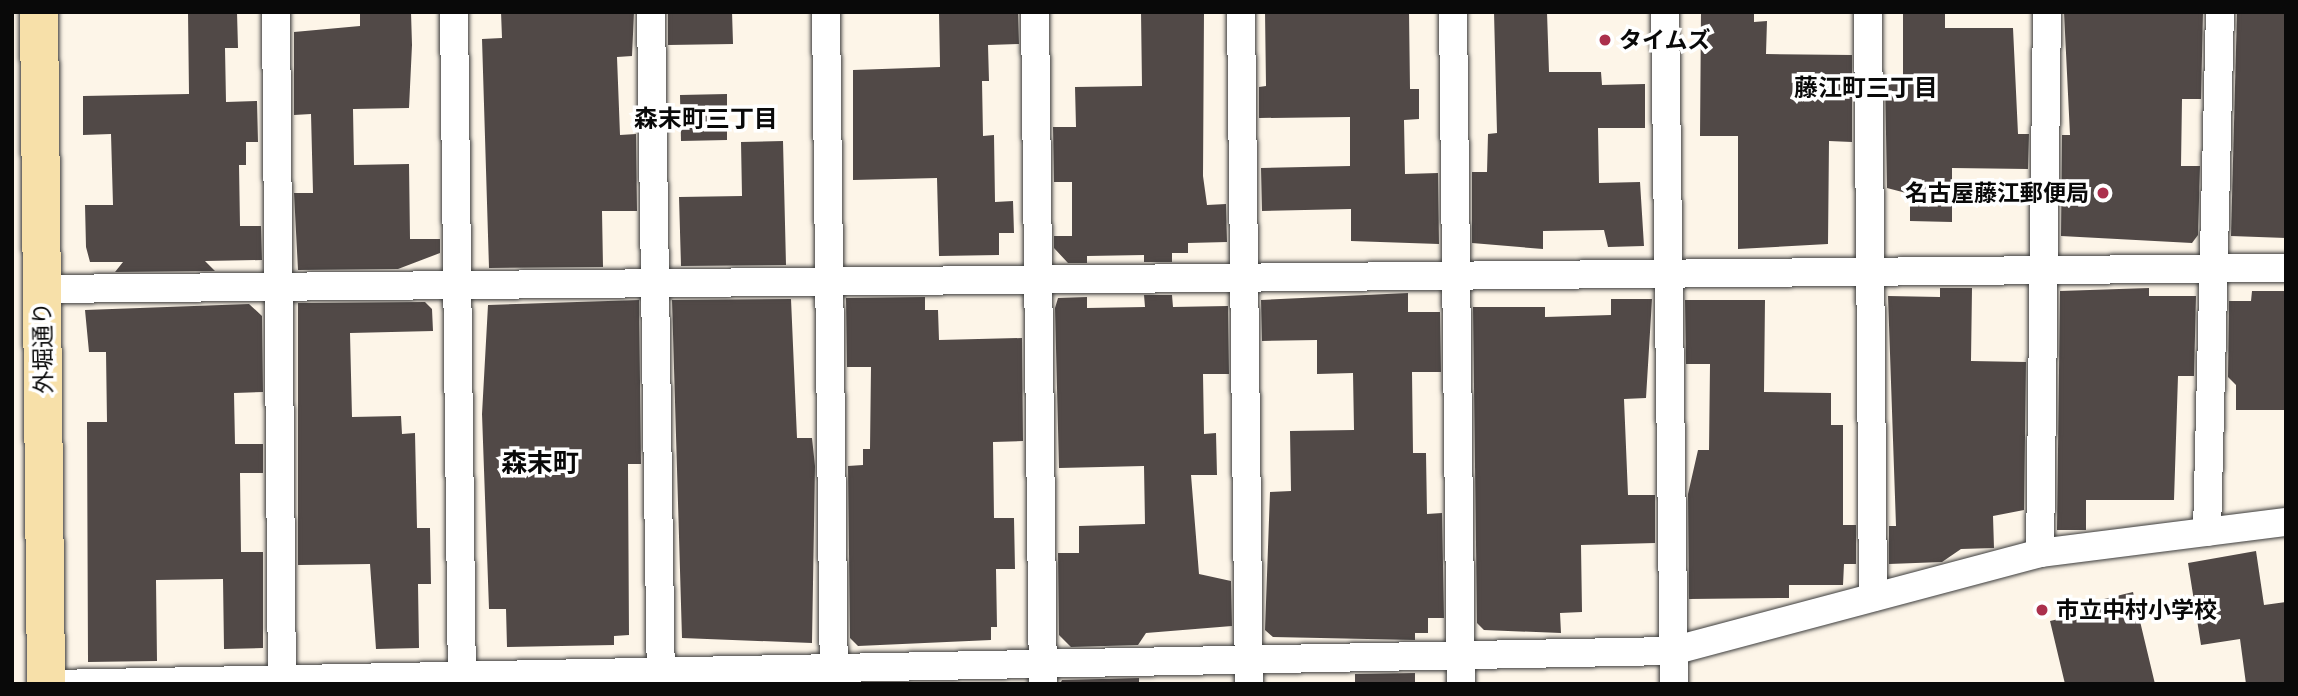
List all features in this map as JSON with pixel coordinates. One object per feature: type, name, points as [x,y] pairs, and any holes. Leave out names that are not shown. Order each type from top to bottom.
[{"type":"main road","name":"外堀通り","points":[[39,12],[46,684]]},
{"type":"street","points":[[276,12],[282,681]]},
{"type":"street","points":[[454,12],[462,679]]},
{"type":"street","points":[[650,12],[652,283],[661,677]]},
{"type":"street","points":[[826,12],[834,675]]},
{"type":"street","points":[[1035,12],[1043,673]]},
{"type":"street","points":[[1241,12],[1249,670]]},
{"type":"street","points":[[1453,12],[1461,684]]},
{"type":"street","points":[[1665,12],[1674,684]]},
{"type":"street","points":[[1868,12],[1873,597]]},
{"type":"street","points":[[2040,552],[2048,12]]},
{"type":"street","points":[[2207,532],[2220,12]]},
{"type":"street","points":[[42,289],[2044,267],[2286,268]]},
{"type":"street","points":[[53,684],[1249,670],[1461,652],[1672,651],[2040,552],[2286,523]]},
{"type":"building","points":[[188,12],[237,12],[238,48],[225,48],[226,102],[257,101],[258,142],[246,142],[246,165],[239,165],[240,226],[261,226],[262,260],[205,261],[215,271],[115,272],[123,262],[90,262],[86,247],[85,205],[113,205],[111,134],[83,135],[83,96],[189,94]]},
{"type":"building","points":[[360,12],[411,12],[412,45],[409,108],[353,109],[354,165],[409,164],[410,239],[440,239],[440,253],[398,269],[298,270],[294,193],[313,193],[311,114],[294,115],[294,32],[360,26]]},
{"type":"building","points":[[501,12],[634,12],[632,56],[617,57],[620,135],[636,134],[637,211],[602,211],[603,267],[489,268],[482,39],[502,38]]},
{"type":"building","points":[[668,12],[732,12],[733,44],[668,45]]},
{"type":"building","points":[[939,12],[1018,12],[1019,44],[988,45],[989,81],[982,81],[983,136],[994,135],[995,202],[1013,201],[1014,233],[999,233],[999,255],[939,256],[937,178],[853,180],[853,70],[940,67]]},
{"type":"building","points":[[1141,12],[1204,12],[1203,176],[1207,205],[1226,204],[1227,242],[1188,243],[1188,253],[1172,253],[1172,262],[1144,262],[1144,255],[1087,256],[1087,263],[1068,263],[1054,248],[1054,236],[1072,236],[1072,182],[1054,182],[1053,127],[1076,127],[1075,87],[1142,86]]},
{"type":"building","points":[[1265,12],[1409,12],[1410,89],[1419,89],[1419,119],[1404,120],[1405,174],[1438,173],[1439,244],[1351,241],[1351,209],[1262,211],[1261,168],[1350,166],[1350,117],[1259,118],[1259,87],[1266,86]]},
{"type":"building","points":[[1494,12],[1547,12],[1549,72],[1601,72],[1602,85],[1645,84],[1645,128],[1598,128],[1599,183],[1640,182],[1644,246],[1608,247],[1604,230],[1543,231],[1543,249],[1472,243],[1472,172],[1487,172],[1488,134],[1497,133]]},
{"type":"building","points":[[1701,12],[1754,12],[1754,22],[1767,21],[1766,54],[1852,55],[1852,142],[1829,141],[1828,244],[1738,249],[1738,136],[1700,136]]},
{"type":"building","points":[[1903,12],[1945,12],[1945,28],[2013,28],[2018,134],[2029,134],[2028,169],[1952,168],[1952,222],[1910,221],[1910,194],[1887,188],[1885,78],[1903,78]]},
{"type":"building","points":[[2064,12],[2203,12],[2201,99],[2182,99],[2181,166],[2200,166],[2198,235],[2192,243],[2061,236],[2062,135],[2070,135]]},
{"type":"building","points":[[2237,12],[2286,12],[2286,238],[2231,236]]},
{"type":"building","points":[[727,94],[727,140],[681,141],[680,95]]},
{"type":"building","points":[[783,141],[786,265],[681,266],[679,197],[742,196],[741,142]]},
{"type":"building","points":[[1940,288],[1972,288],[1971,361],[2026,362],[2024,510],[1993,516],[1994,548],[1961,549],[1942,562],[1889,564],[1889,526],[1896,526],[1888,296],[1940,297]]},
{"type":"building","points":[[2149,288],[2149,296],[2196,296],[2194,376],[2178,376],[2174,500],[2086,500],[2086,530],[2057,530],[2060,291]]},
{"type":"building","points":[[2252,291],[2286,291],[2285,410],[2236,410],[2236,385],[2228,377],[2229,301],[2251,301]]},
{"type":"building","points":[[1408,293],[1408,312],[1440,312],[1441,372],[1412,372],[1413,453],[1426,453],[1427,514],[1442,513],[1444,618],[1428,618],[1428,633],[1415,633],[1415,640],[1273,637],[1265,630],[1270,492],[1291,491],[1290,431],[1354,430],[1353,373],[1317,374],[1317,340],[1262,341],[1261,300]]},
{"type":"building","points":[[1144,295],[1172,295],[1173,307],[1228,306],[1229,374],[1203,374],[1204,434],[1216,433],[1217,475],[1191,475],[1199,574],[1231,581],[1232,626],[1146,633],[1138,645],[1071,647],[1059,635],[1058,553],[1079,553],[1079,526],[1145,524],[1144,466],[1059,468],[1055,308],[1058,298],[1087,297],[1087,308],[1145,307]]},
{"type":"building","points":[[925,297],[925,310],[938,310],[939,340],[1022,338],[1023,441],[993,442],[994,518],[1014,518],[1015,569],[996,569],[997,627],[991,627],[991,640],[858,646],[850,638],[848,466],[863,465],[863,449],[870,449],[871,367],[847,367],[846,298]]},
{"type":"building","points":[[791,299],[797,438],[812,438],[815,466],[812,643],[682,638],[672,300]]},
{"type":"building","points":[[1611,299],[1652,299],[1646,398],[1624,399],[1628,495],[1655,495],[1655,543],[1581,545],[1582,612],[1560,613],[1561,633],[1484,630],[1477,623],[1473,307],[1545,307],[1545,317],[1611,315]]},
{"type":"building","points":[[639,300],[641,464],[628,464],[629,635],[614,636],[614,645],[507,647],[506,609],[489,609],[482,414],[488,305]]},
{"type":"building","points":[[1685,300],[1765,300],[1764,392],[1831,393],[1831,425],[1843,425],[1843,525],[1856,525],[1856,564],[1844,564],[1843,585],[1789,585],[1789,598],[1689,599],[1688,494],[1698,450],[1709,450],[1710,364],[1686,364]]},
{"type":"building","points":[[425,302],[432,309],[433,331],[350,333],[352,417],[401,416],[402,434],[415,433],[417,528],[430,528],[431,584],[418,584],[419,648],[376,649],[370,564],[298,565],[298,303]]},
{"type":"building","points":[[249,304],[262,316],[263,392],[234,393],[235,444],[263,444],[263,473],[240,473],[241,552],[263,552],[263,648],[224,649],[223,579],[156,580],[157,661],[88,662],[87,422],[107,422],[106,352],[89,352],[85,310]]},
{"type":"building","points":[[2256,551],[2264,605],[2286,602],[2286,684],[2246,684],[2240,639],[2201,645],[2188,563]]},
{"type":"building","points":[[2133,592],[2155,684],[2065,684],[2050,621],[2106,608],[2104,599]]},
{"type":"building","points":[[1415,673],[1415,684],[1355,684],[1355,674]]},
{"type":"building","points":[[1139,678],[1139,684],[1060,684],[1062,680]]},
{"type":"place","name":"タイムズ","points":[[1605,40]]},
{"type":"place","name":"名古屋藤江郵便局","points":[[2103,193]]},
{"type":"place","name":"市立中村小学校","points":[[2042,610]]},
{"type":"district","name":"藤江町三丁目","points":[[1866,88]]},
{"type":"district","name":"森末町三丁目","points":[[706,119]]},
{"type":"district","name":"森末町","points":[[540,464]]}]
